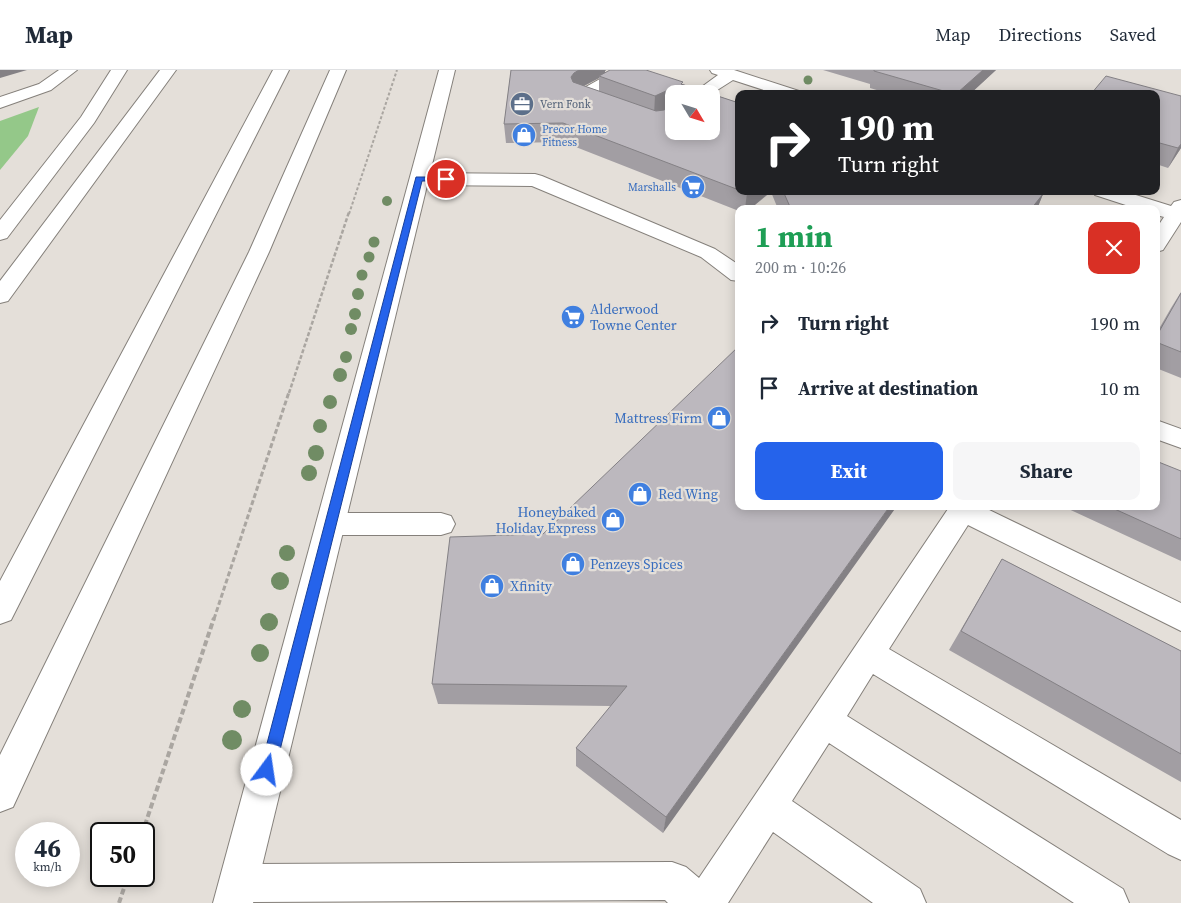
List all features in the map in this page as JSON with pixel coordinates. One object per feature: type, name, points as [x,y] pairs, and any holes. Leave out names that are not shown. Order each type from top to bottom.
[{"type":"main road","points":[[0,103],[44,87],[68,70]]},
{"type":"main road","points":[[0,234],[88,119],[119,70]]},
{"type":"main road","points":[[0,296],[168,70]]},
{"type":"main road","points":[[0,611],[281,70]]},
{"type":"main road","points":[[0,794],[260,252],[338,70]]},
{"type":"main road","points":[[260,252],[357,70]]},
{"type":"main road","points":[[447,70],[236,893],[672,881],[699,903]]},
{"type":"main road","points":[[618,110],[581,96],[628,70]]},
{"type":"main road","points":[[710,85],[724,72],[780,90]]},
{"type":"main road","points":[[419,178],[535,180],[708,253],[735,272]]},
{"type":"main road","points":[[1117,195],[1153,205]]},
{"type":"main road","points":[[1160,207],[1179,212],[1160,240]]},
{"type":"main road","points":[[1160,431],[1181,439]]},
{"type":"main road","points":[[706,903],[963,510]]},
{"type":"main road","points":[[968,510],[1181,618]]},
{"type":"main road","points":[[330,524],[441,524]]},
{"type":"main road","points":[[868,654],[1181,841]]},
{"type":"main road","points":[[825,721],[1109,903]]},
{"type":"main road","points":[[768,806],[906,903]]},
{"type":"path","points":[[146,822],[397,70]]},
{"type":"path","points":[[119,903],[124,887]]},
{"type":"green space","points":[[39,107],[28,136],[0,170],[0,121]]},
{"type":"building","points":[[511,70],[579,70],[571,77],[573,82],[656,111],[665,109],[665,140],[720,140],[720,97],[735,102],[735,188],[563,123],[504,124]]},
{"type":"building","points":[[610,70],[646,70],[683,82],[681,84],[684,85],[665,85],[665,91],[655,96],[599,76]]},
{"type":"building","points":[[983,70],[960,90],[940,90],[874,71]]},
{"type":"building","points":[[1106,76],[1158,90],[1094,90]]},
{"type":"building","points":[[1160,90],[1181,96],[1181,144],[1178,148],[1160,143]]},
{"type":"building","points":[[785,195],[1042,195],[1034,205],[789,205]]},
{"type":"building","points":[[1181,293],[1181,352],[1160,344],[1160,330]]},
{"type":"building","points":[[735,350],[735,510],[887,510],[666,817],[576,748],[627,686],[432,684],[450,537],[543,534]]},
{"type":"building","points":[[1160,463],[1181,471],[1181,539],[1117,510],[1160,510]]},
{"type":"building","points":[[1002,559],[1181,651],[1181,754],[961,631]]},
{"type":"place","name":"Vern Fonk","points":[[522,104]]},
{"type":"place","name":"Precor Home Fitness","points":[[524,135]]},
{"type":"place","name":"Marshalls","points":[[693,187]]},
{"type":"place","name":"Alderwood Towne Center","points":[[573,317]]},
{"type":"place","name":"Mattress Firm","points":[[719,418]]},
{"type":"place","name":"Red Wing","points":[[640,494]]},
{"type":"place","name":"Honeybaked Holiday Express","points":[[613,520]]},
{"type":"place","name":"Penzeys Spices","points":[[573,564]]},
{"type":"place","name":"Xfinity","points":[[492,586]]},
{"type":"route","points":[[267,770],[419,178],[446,179]]}]
